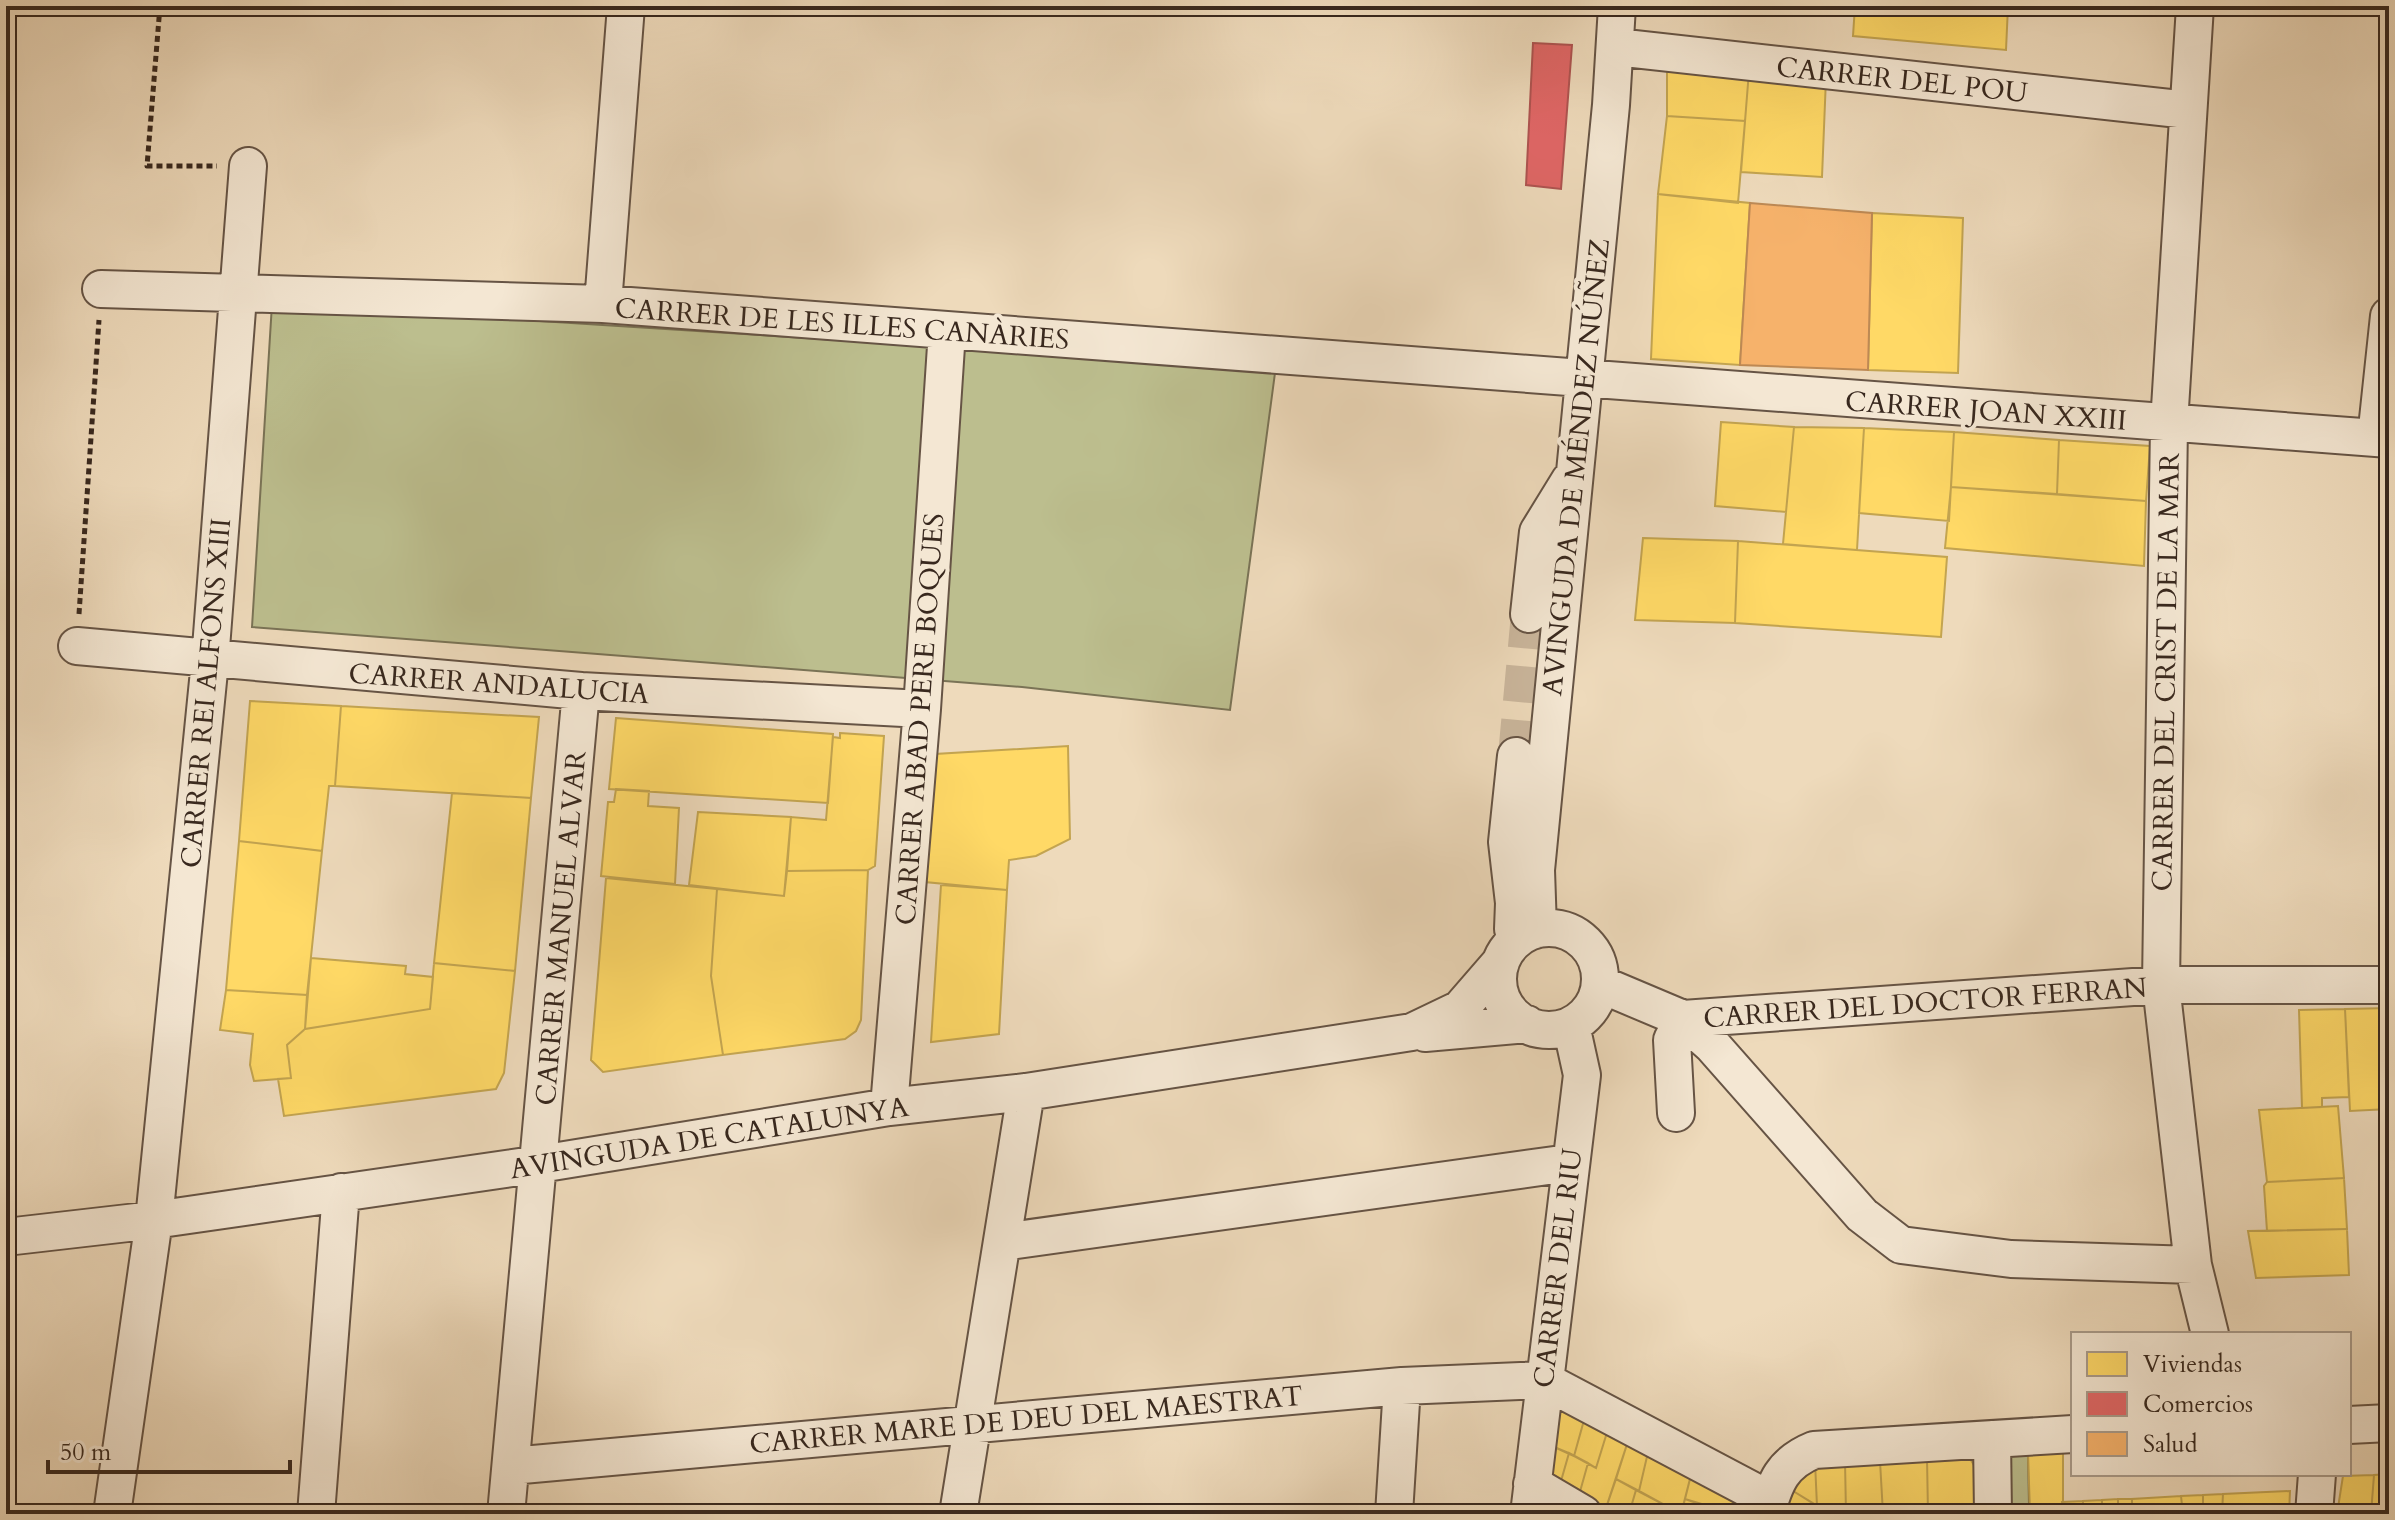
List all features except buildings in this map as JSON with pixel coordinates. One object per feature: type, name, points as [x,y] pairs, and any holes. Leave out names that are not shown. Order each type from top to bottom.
[{"type":"street","points":[[603,304],[626,6]]},
{"type":"street","name":"AVINGUDA DE MÉNDEZ NÚÑEZ","points":[[1516,945],[1536,870],[1616,47],[1617,6]]},
{"type":"street","name":"CARRER DEL CRIST DE LA MAR","points":[[2195,6],[2169,424],[2161,985],[2193,1265],[2210,1332]]},
{"type":"street","name":"CARRER DEL POU","points":[[1616,47],[2188,110]]},
{"type":"street","name":"CARRER REI ALFONS XIII","points":[[112,1514],[154,1220],[210,661],[248,166]]},
{"type":"street","name":"CARRER DE LES ILLES CANÀRIES","points":[[101,289],[603,304],[1583,380]]},
{"type":"street","points":[[2382,438],[2389,316]]},
{"type":"street","name":"CARRER ABAD PERE BOQUES","points":[[889,1107],[922,709],[947,331]]},
{"type":"street","name":"CARRER JOAN XXIII","points":[[1583,380],[2382,438]]},
{"type":"street","points":[[1529,614],[1538,532],[1573,475]]},
{"type":"street","name":"CARRER ANDALUCIA","points":[[77,646],[210,661],[581,691],[922,709]]},
{"type":"street","name":"CARRER MANUEL ALVAR","points":[[506,1514],[581,691]]},
{"type":"street","points":[[1516,756],[1507,842],[1516,945],[1499,987],[1504,1002],[1527,1024],[1554,1030],[1571,1025],[1590,1009],[1600,984],[1599,966],[1582,940],[1569,932],[1516,945]]},
{"type":"street","name":"AVINGUDA DE CATALUNYA","points":[[1412,1032],[1460,1009],[1516,945]]},
{"type":"street","name":"CARRER DEL DOCTOR FERRAN","points":[[1600,984],[1678,1029],[2161,985],[2389,985]]},
{"type":"street","name":"AVINGUDA DE CATALUNYA","points":[[6,1237],[154,1220],[540,1164],[889,1107],[1026,1092],[1412,1032],[1476,1031],[1527,1024]]},
{"type":"street","name":"CARRER DEL RIU","points":[[1530,1499],[1582,1075],[1571,1025]]},
{"type":"street","points":[[1676,1113],[1678,1029],[1712,1045],[1862,1215],[1901,1245],[2011,1259],[2193,1265]]},
{"type":"street","points":[[958,1514],[1026,1092]]},
{"type":"street","points":[[1002,1242],[1569,1163]]},
{"type":"street","points":[[316,1514],[341,1192]]},
{"type":"street","points":[[1543,1380],[1768,1507],[1778,1475],[1795,1458],[1814,1450],[2071,1434]]},
{"type":"street","name":"CARRER MARE DE DEU DEL MAESTRAT","points":[[511,1466],[1402,1386],[1543,1380]]},
{"type":"street","points":[[1394,1514],[1402,1386]]},
{"type":"street","points":[[2351,1425],[2389,1423]]},
{"type":"street","points":[[1992,1439],[1993,1514]]},
{"type":"street","points":[[2314,1514],[2317,1476]]},
{"type":"street","points":[[1530,1499],[1583,1514]]},
{"type":"path","points":[[160,6],[147,166],[248,166]]},
{"type":"path","points":[[77,646],[101,289]]},
{"type":"green space","points":[[272,304],[1057,354],[1275,373],[1230,710],[1022,687],[252,627]]},
{"type":"green space","points":[[2028,1452],[2029,1505],[2009,1507],[2008,1453]]},
{"type":"tunnel","points":[[1516,756],[1529,614]]}]
